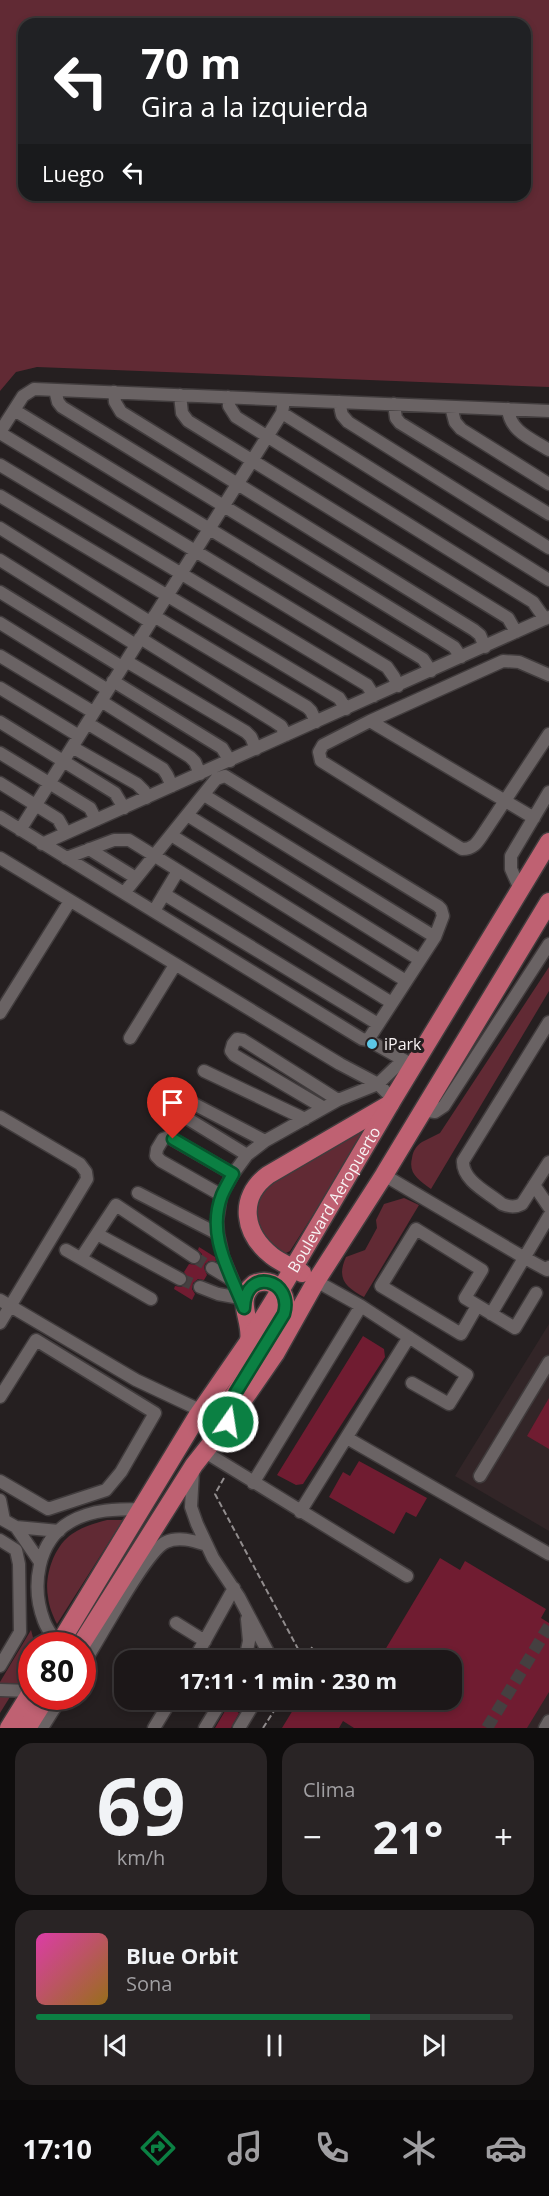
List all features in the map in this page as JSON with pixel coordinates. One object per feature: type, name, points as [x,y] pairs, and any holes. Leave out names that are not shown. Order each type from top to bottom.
[{"type":"highway","name":"Boulevard Aeropuerto","points":[[66,1632],[202,1411],[281,1289],[391,1102],[409,1063],[549,842]]},
{"type":"highway","name":"Boulevard Aeropuerto","points":[[93,1632],[199,1459],[227,1424],[275,1354],[316,1281],[384,1174],[549,902]]},
{"type":"highway","points":[[316,1281],[267,1251],[252,1231],[247,1208],[256,1185],[268,1174],[391,1102]]},
{"type":"highway","points":[[227,1424],[229,1407],[236,1392],[284,1314],[286,1301],[281,1289],[269,1282],[254,1284],[247,1291],[242,1303],[250,1329],[249,1341]]},
{"type":"highway","points":[[9,1728],[20,1710]]},
{"type":"highway","points":[[27,1728],[38,1710]]},
{"type":"street","points":[[55,390],[62,407],[454,647],[461,657]]},
{"type":"street","points":[[398,686],[387,667],[0,433],[22,396],[30,391],[228,397],[283,406],[339,402],[549,411]]},
{"type":"street","points":[[114,392],[115,402],[121,412],[474,630],[483,640],[485,647]]},
{"type":"street","points":[[180,395],[182,413],[188,421],[507,618],[516,632]]},
{"type":"street","points":[[42,844],[547,618],[533,602],[236,417],[229,406],[228,397]]},
{"type":"street","points":[[339,402],[342,415],[348,422],[549,548]]},
{"type":"street","points":[[394,404],[396,418],[400,423],[549,514]]},
{"type":"street","points":[[20,830],[223,507],[283,406]]},
{"type":"street","points":[[283,406],[549,580]]},
{"type":"street","points":[[451,407],[455,422],[460,429],[549,484]]},
{"type":"street","points":[[508,409],[511,423],[516,430],[549,450]]},
{"type":"street","points":[[14,410],[423,659],[431,671]]},
{"type":"street","points":[[0,465],[367,685],[375,696]]},
{"type":"street","points":[[0,496],[339,698],[346,709]]},
{"type":"street","points":[[0,528],[152,619],[307,707],[316,722]]},
{"type":"street","points":[[0,560],[276,722],[286,735]]},
{"type":"street","points":[[0,592],[246,732],[256,749]]},
{"type":"street","points":[[0,623],[222,748],[230,761]]},
{"type":"street","points":[[0,656],[163,769],[172,786]]},
{"type":"street","points":[[549,675],[519,662],[503,661],[370,721],[323,745],[319,752],[321,761],[462,849],[474,847],[549,734]]},
{"type":"street","points":[[0,688],[137,784],[144,791],[146,798]]},
{"type":"street","points":[[101,701],[190,757],[200,774]]},
{"type":"street","points":[[370,721],[534,818]]},
{"type":"street","points":[[0,722],[115,793],[124,808]]},
{"type":"street","points":[[0,753],[90,808],[96,820]]},
{"type":"street","points":[[124,893],[216,779],[225,776],[441,909],[442,916],[435,937],[368,1040]]},
{"type":"street","points":[[0,783],[58,819],[66,833]]},
{"type":"street","points":[[520,889],[511,869],[511,856],[549,792]]},
{"type":"street","points":[[204,795],[435,937]]},
{"type":"street","points":[[187,815],[420,960]]},
{"type":"street","points":[[0,817],[362,1039],[368,1040],[409,1063],[378,1084],[338,1100],[265,1141],[247,1155],[233,1174],[221,1196],[217,1221],[223,1257],[242,1303]]},
{"type":"street","points":[[171,835],[406,981]]},
{"type":"street","points":[[66,858],[114,840],[126,839],[392,1003]]},
{"type":"street","points":[[89,849],[136,878]]},
{"type":"street","points":[[0,858],[340,1064],[378,1084],[391,1102]]},
{"type":"street","points":[[154,911],[177,871]]},
{"type":"street","points":[[164,894],[378,1024]]},
{"type":"street","points":[[0,1013],[69,901]]},
{"type":"street","points":[[524,942],[549,912]]},
{"type":"street","points":[[422,1110],[435,1112],[444,1106],[549,944]]},
{"type":"street","points":[[130,1038],[175,965]]},
{"type":"street","points":[[549,1022],[464,1161],[463,1168],[469,1178],[507,1206],[517,1206],[522,1204],[549,1162]]},
{"type":"street","points":[[324,1108],[234,1055],[231,1051],[233,1044],[237,1039],[243,1040],[338,1100]]},
{"type":"street","points":[[204,1071],[305,1119]]},
{"type":"street","points":[[247,1155],[185,1117],[179,1112],[181,1107],[186,1102],[192,1103],[265,1141]]},
{"type":"street","points":[[0,1118],[80,1164],[86,1172],[87,1179],[5,1303],[0,1323]]},
{"type":"street","points":[[221,1196],[156,1156],[163,1138],[169,1137],[233,1174]]},
{"type":"street","points":[[384,1174],[547,1270],[549,1267]]},
{"type":"street","points":[[534,1185],[549,1207]]},
{"type":"street","points":[[138,1193],[218,1234]]},
{"type":"street","points":[[81,1258],[116,1206],[194,1257]]},
{"type":"street","points":[[491,1314],[549,1216]]},
{"type":"street","points":[[477,1306],[461,1334],[381,1286],[416,1229],[482,1270],[465,1298],[515,1328],[536,1293]]},
{"type":"street","points":[[97,1234],[180,1279]]},
{"type":"street","points":[[66,1250],[151,1299]]},
{"type":"street","points":[[212,1268],[232,1280]]},
{"type":"street","points":[[316,1281],[361,1306],[467,1375],[449,1404],[412,1383]]},
{"type":"street","points":[[200,1287],[242,1303]]},
{"type":"street","points":[[5,1303],[136,1380],[227,1424]]},
{"type":"street","points":[[253,1483],[361,1306]]},
{"type":"street","points":[[300,1512],[409,1337]]},
{"type":"street","points":[[0,1397],[36,1340],[155,1413],[121,1472],[106,1490],[48,1509],[0,1481]]},
{"type":"street","points":[[480,1476],[549,1362]]},
{"type":"street","points":[[347,1438],[549,1554]]},
{"type":"street","points":[[266,1650],[234,1588],[207,1545],[191,1507],[199,1459],[230,1468],[407,1576]]},
{"type":"street","points":[[0,1500],[2,1519],[16,1527],[59,1531]]},
{"type":"street","points":[[50,1632],[39,1605],[38,1583],[40,1562],[48,1541],[69,1522],[92,1513],[142,1509]]},
{"type":"street","points":[[16,1527],[40,1562]]},
{"type":"street","points":[[95,1632],[157,1547],[167,1541],[177,1539],[207,1545]]},
{"type":"street","points":[[0,1540],[16,1550],[19,1564],[20,1620],[20,1632],[0,1666]]},
{"type":"street","points":[[200,1650],[234,1588]]},
{"type":"street","points":[[246,1612],[249,1641],[247,1650]]},
{"type":"street","points":[[176,1623],[205,1641]]},
{"type":"street","points":[[0,1690],[18,1691]]},
{"type":"street","points":[[42,1728],[53,1710]]},
{"type":"street","points":[[154,1728],[165,1710]]},
{"type":"street","points":[[205,1728],[216,1710]]},
{"type":"street","points":[[239,1728],[250,1710]]},
{"type":"street","points":[[544,1728],[549,1721]]},
{"type":"path","points":[[230,1468],[215,1494],[304,1660],[313,1646]]},
{"type":"path","points":[[263,1728],[275,1710]]},
{"type":"shaded area","points":[[0,0],[549,0],[549,387],[37,367],[16,372],[0,391]]},
{"type":"shaded area","points":[[549,967],[549,991],[431,1189],[413,1172],[411,1164],[414,1151],[422,1142],[440,1133]]},
{"type":"shaded area","points":[[373,1121],[290,1251],[284,1254],[268,1239],[260,1224],[258,1206],[265,1186]]},
{"type":"shaded area","points":[[404,1198],[419,1205],[364,1297],[344,1282],[342,1271],[346,1257],[365,1250],[377,1228],[376,1220],[384,1204]]},
{"type":"shaded area","points":[[549,1324],[549,1531],[455,1476]]},
{"type":"shaded area","points":[[107,1520],[123,1520],[57,1624],[50,1608],[47,1589],[49,1571],[55,1554],[72,1534],[89,1525]]},
{"type":"shaded area","points":[[18,1652],[18,1684],[0,1713],[0,1682]]},
{"type":"shaded area","points":[[549,1678],[549,1728],[519,1728]]},
{"type":"building","points":[[199,1247],[215,1257],[216,1261],[209,1261],[205,1264],[207,1275],[204,1280],[198,1279],[193,1283],[192,1289],[195,1294],[192,1300],[174,1289],[175,1286],[181,1287],[187,1283],[188,1278],[184,1272],[189,1264],[197,1265],[201,1261],[202,1254],[198,1250]]},
{"type":"building","points":[[363,1336],[384,1349],[385,1357],[303,1484],[296,1485],[277,1475]]},
{"type":"building","points":[[549,1398],[549,1449],[527,1436]]},
{"type":"building","points":[[359,1461],[427,1498],[416,1517],[406,1512],[394,1534],[329,1497],[343,1472],[350,1476]]},
{"type":"building","points":[[440,1558],[460,1570],[465,1561],[546,1609],[541,1618],[549,1623],[549,1692],[527,1728],[354,1728],[343,1721],[339,1728],[282,1728],[293,1710],[462,1710],[462,1650],[385,1650]]},
{"type":"building","points":[[226,1710],[234,1710],[239,1713],[231,1728],[215,1728]]},
{"type":"tunnel","points":[[194,1257],[212,1268]]},
{"type":"tunnel","points":[[180,1279],[200,1287]]},
{"type":"tunnel","points":[[487,1728],[549,1626]]},
{"type":"place","name":"iPark","points":[[372,1044]]},
{"type":"route","points":[[173,1139],[233,1174],[221,1196],[217,1221],[218,1234],[223,1257],[244,1308],[247,1291],[254,1284],[264,1281],[281,1289],[286,1301],[284,1314],[231,1400],[228,1422]]}]
